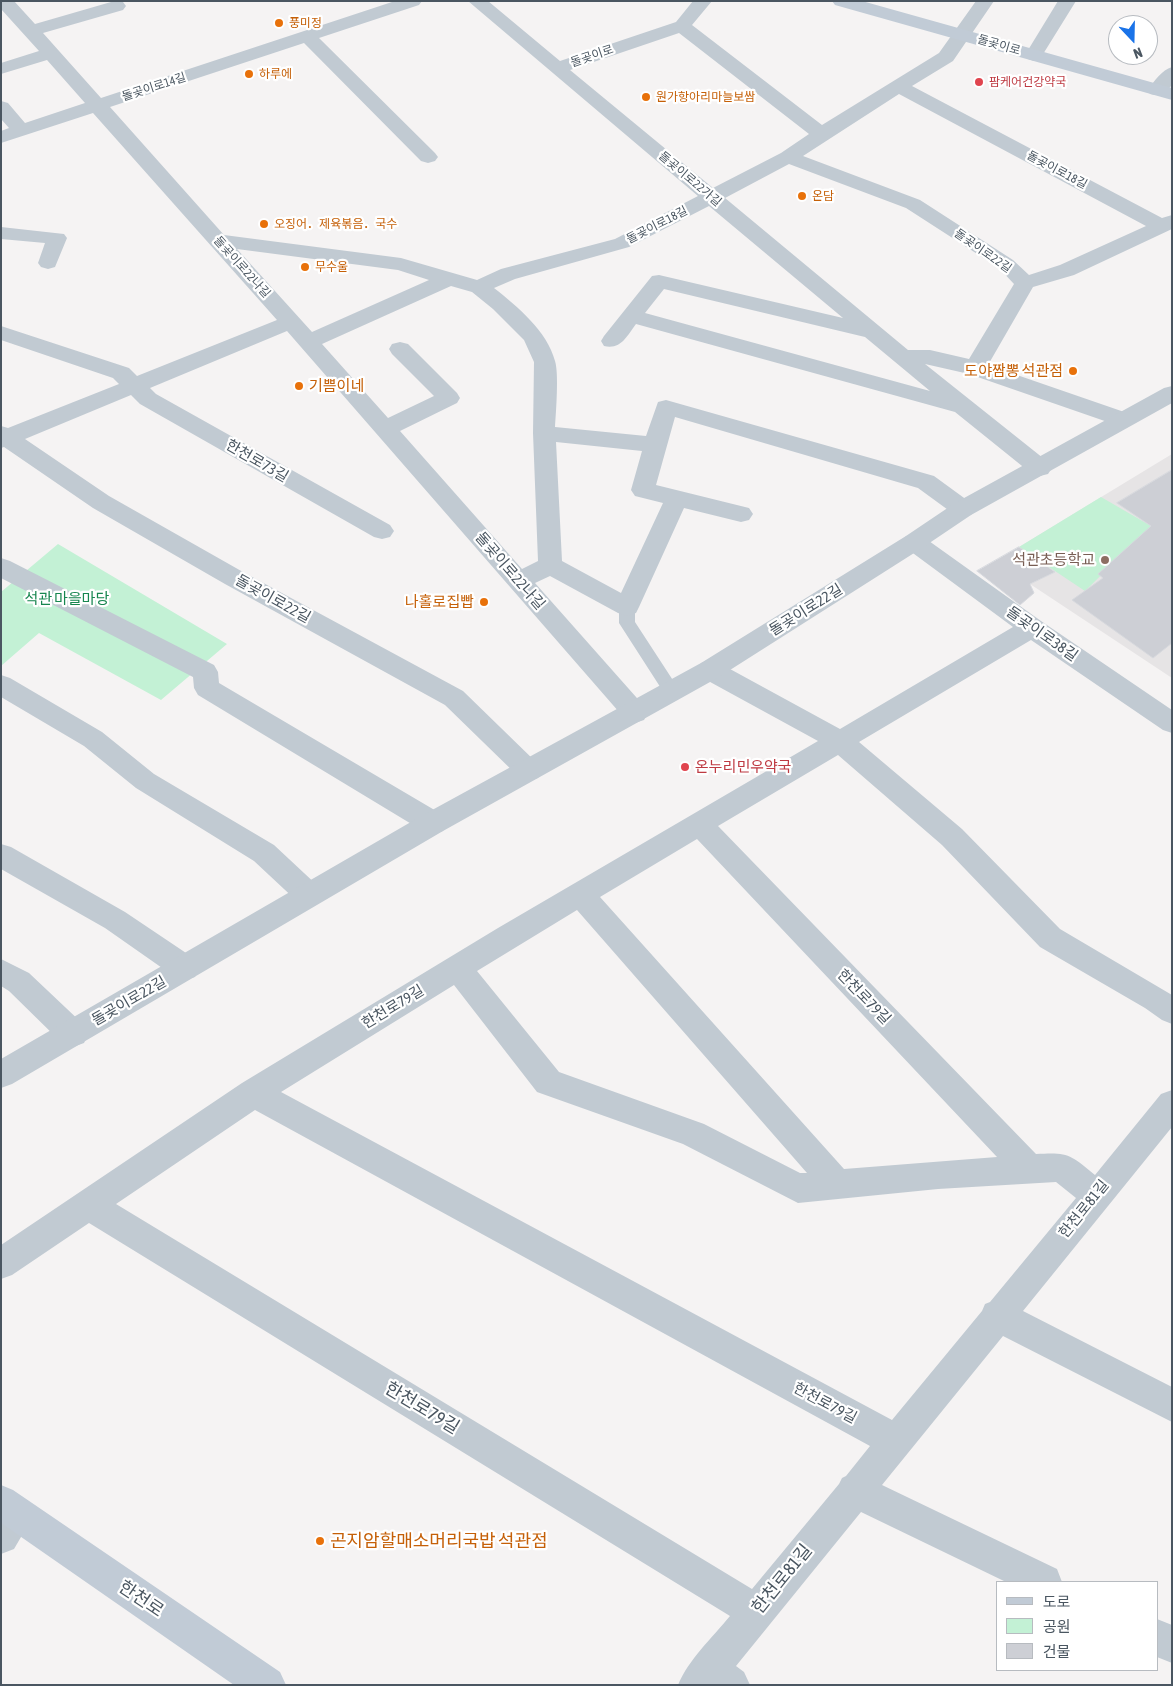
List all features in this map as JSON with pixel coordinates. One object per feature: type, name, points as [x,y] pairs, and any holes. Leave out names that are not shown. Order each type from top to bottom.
[{"type":"main road","name":"돌곶이로","points":[[840,1],[1165,92]]},
{"type":"main road","name":"한천로","points":[[6,1517],[267,1685]]},
{"type":"street","name":"돌곶이로22나길","points":[[4,1],[291,322],[635,713]]},
{"type":"street","name":"돌곶이로14길","points":[[1,137],[413,1]]},
{"type":"street","name":"돌곶이로22가길","points":[[477,1],[871,331],[1040,468]]},
{"type":"street","points":[[703,1],[682,26],[822,134]]},
{"type":"street","name":"돌곶이로18길","points":[[479,287],[508,274],[622,242],[788,157],[946,57],[985,1]]},
{"type":"street","points":[[1034,55],[1067,1]]},
{"type":"street","points":[[31,31],[117,6]]},
{"type":"street","name":"돌곶이로","points":[[557,68],[682,26]]},
{"type":"street","points":[[307,36],[428,157]]},
{"type":"street","points":[[1,69],[51,53]]},
{"type":"street","name":"돌곶이로","points":[[1165,92],[1172,73]]},
{"type":"street","name":"돌곶이로18길","points":[[899,86],[1167,224]]},
{"type":"street","points":[[1,107],[21,130]]},
{"type":"street","name":"돌곶이로22길","points":[[788,157],[912,204],[1006,264],[1025,283],[976,368]]},
{"type":"street","points":[[1025,283],[1067,270],[1167,224]]},
{"type":"street","points":[[1,233],[57,238],[48,263]]},
{"type":"street","points":[[218,240],[401,264],[479,287],[501,304],[533,337],[545,362],[544,433],[550,565]]},
{"type":"street","points":[[308,342],[450,279]]},
{"type":"street","points":[[612,342],[630,316],[659,281],[871,331]]},
{"type":"street","name":"돌곶이로22가길","points":[[630,316],[963,407]]},
{"type":"street","points":[[3,437],[135,386],[291,322]]},
{"type":"street","points":[[1,333],[122,373],[135,386]]},
{"type":"street","points":[[385,429],[449,398],[400,350]]},
{"type":"street","points":[[903,357],[930,357],[976,368],[1122,419]]},
{"type":"street","name":"한천로73길","points":[[135,386],[148,399],[382,532]]},
{"type":"street","name":"돌곶이로22길","points":[[1,1076],[433,823],[710,670],[914,542],[963,509],[1040,468],[1122,419],[1172,393]]},
{"type":"street","points":[[741,514],[643,490],[666,407],[926,482],[963,509]]},
{"type":"street","points":[[544,433],[655,445]]},
{"type":"street","name":"돌곶이로22길","points":[[3,437],[101,502],[234,578],[454,698],[529,771]]},
{"type":"street","points":[[550,565],[627,607],[677,498]]},
{"type":"street","name":"돌곶이로38길","points":[[914,542],[1032,628],[1172,723]]},
{"type":"street","points":[[519,581],[550,565]]},
{"type":"street","points":[[1,568],[205,672],[207,688],[433,823]]},
{"type":"street","name":"한천로79길","points":[[1,1264],[254,1094],[457,968],[1032,628]]},
{"type":"street","points":[[710,670],[840,741],[952,837],[1050,938],[1155,999],[1172,1011]]},
{"type":"street","points":[[1,685],[93,739],[145,781],[264,853],[309,895]]},
{"type":"street","name":"한천로79길","points":[[699,824],[1029,1169]]},
{"type":"street","name":"돌곶이로22길","points":[[1,855],[115,920],[185,968]]},
{"type":"street","points":[[580,894],[838,1185]]},
{"type":"street","points":[[457,968],[548,1082],[693,1134],[798,1188],[938,1175],[1062,1167],[1096,1195]]},
{"type":"street","points":[[1,971],[19,982],[73,1034]]},
{"type":"street","name":"한천로79길","points":[[254,1094],[894,1441]]},
{"type":"street","name":"한천로81길","points":[[712,1679],[756,1611],[1096,1195],[1158,1133],[1172,1104]]},
{"type":"street","name":"한천로79길","points":[[89,1205],[756,1611]]},
{"type":"street","points":[[997,1316],[1172,1404]]},
{"type":"street","points":[[854,1490],[1042,1581]]},
{"type":"street","points":[[1158,1638],[1172,1645]]},
{"type":"lane","points":[[627,607],[627,623],[672,692]]},
{"type":"shaded area","name":"석관초등학교","points":[[1172,454],[1172,678],[1030,584],[1055,572],[1019,547]]},
{"type":"green space","points":[[1101,497],[1151,526],[1085,591],[1019,547]]},
{"type":"green space","name":"석관 마을마당","points":[[58,544],[227,644],[161,700],[39,633],[1,666],[1,592]]},
{"type":"building","points":[[1172,470],[1172,643],[1153,658],[1072,600],[1103,578],[1098,574],[1151,526],[1117,503]]},
{"type":"building","points":[[1019,547],[1055,572],[1030,584],[1034,593],[1020,605],[977,571]]},
{"type":"place","name":"풍미정","points":[[279,23]]},
{"type":"place","name":"하루에","points":[[249,74]]},
{"type":"place","name":"팜케어건강약국","points":[[979,82]]},
{"type":"place","name":"원가항아리마늘보쌈","points":[[646,97]]},
{"type":"place","name":"온담","points":[[802,196]]},
{"type":"place","name":"오징어．제육볶음．국수","points":[[264,224]]},
{"type":"place","name":"무수울","points":[[305,267]]},
{"type":"place","name":"도야짬뽕 석관점","points":[[1073,371]]},
{"type":"place","name":"기쁨이네","points":[[299,386]]},
{"type":"place","name":"석관초등학교","points":[[1105,560]]},
{"type":"place","name":"나홀로집빱","points":[[484,602]]},
{"type":"place","name":"온누리민우약국","points":[[685,767]]},
{"type":"place","name":"곤지암할매소머리국밥 석관점","points":[[320,1541]]}]
